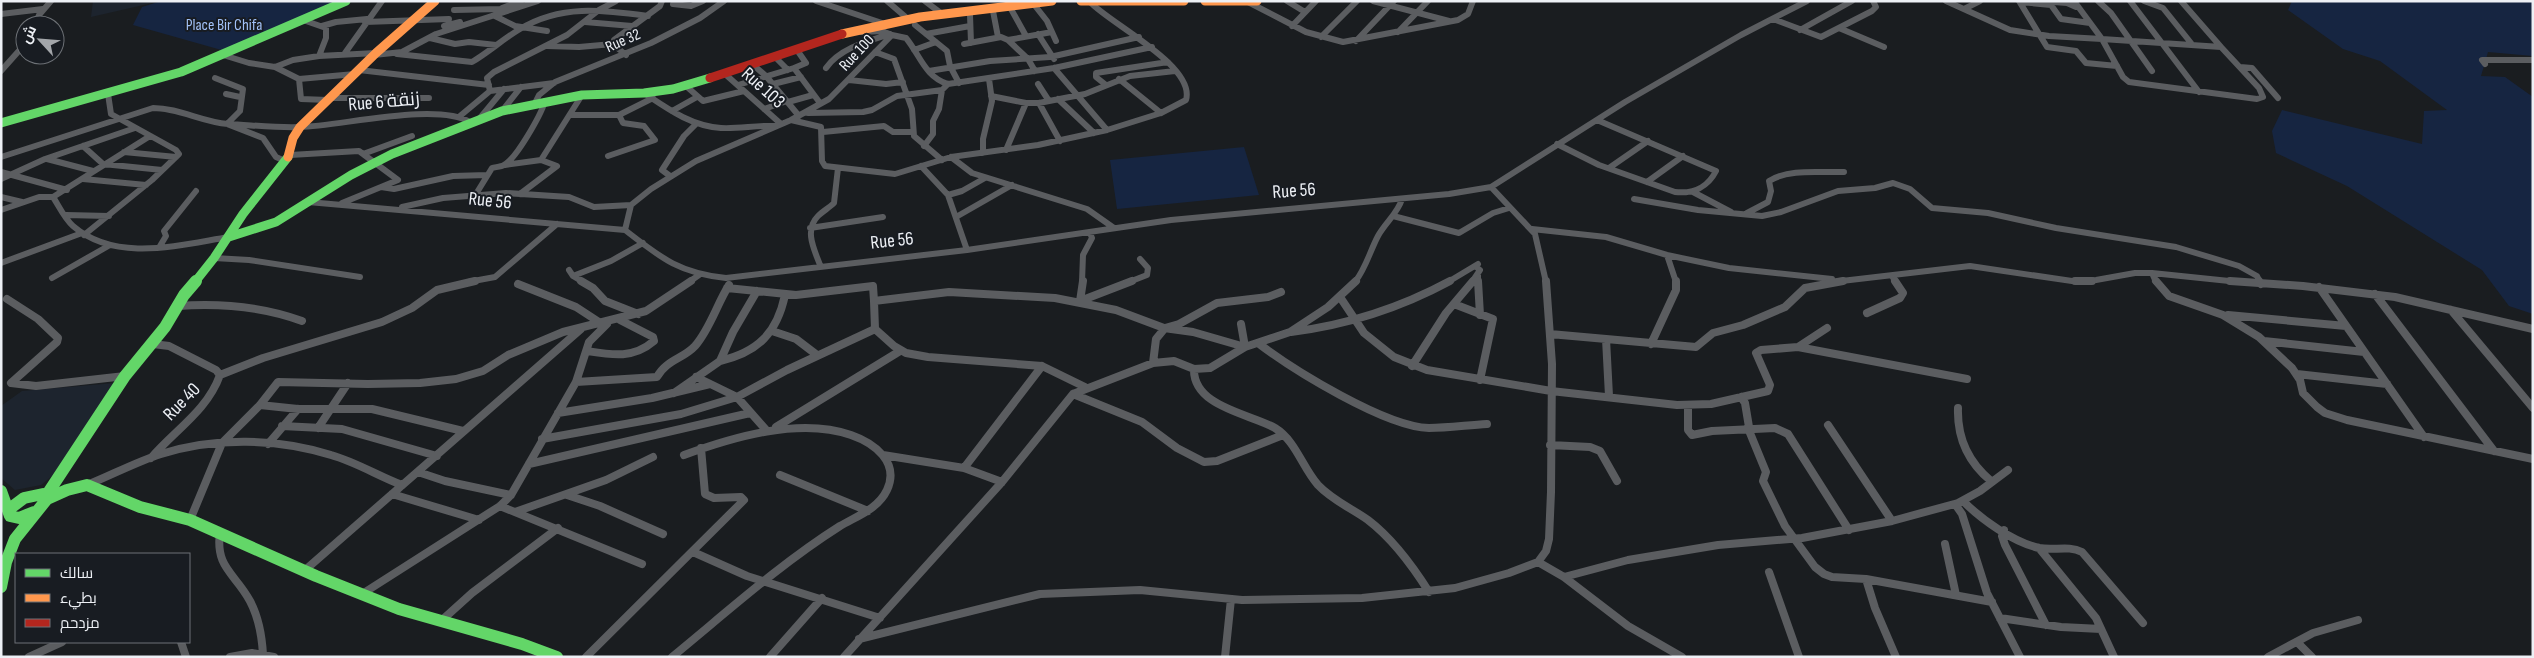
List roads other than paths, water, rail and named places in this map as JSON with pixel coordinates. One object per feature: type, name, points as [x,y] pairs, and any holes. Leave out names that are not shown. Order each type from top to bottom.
[{"type":"street","points":[[40,15],[43,9],[52,1]]},
{"type":"street","points":[[1,123],[181,72],[346,1]]},
{"type":"street","points":[[345,53],[366,20],[382,1]]},
{"type":"street","points":[[1,587],[3,563],[21,522],[38,510],[44,496],[125,376],[152,344],[184,295],[214,258],[243,214],[288,158],[293,138],[300,127],[375,54],[435,1]]},
{"type":"street","points":[[444,26],[521,1]]},
{"type":"street","points":[[436,34],[538,1]]},
{"type":"street","points":[[470,119],[490,88],[487,78],[494,72],[545,46],[616,1]]},
{"type":"street","points":[[613,44],[618,36],[648,16],[661,4],[676,3],[691,6],[703,1]]},
{"type":"street","name":"Rue 32","points":[[540,102],[536,98],[554,83],[626,55],[695,21],[724,1]]},
{"type":"street","points":[[816,1],[863,15],[882,23]]},
{"type":"street","points":[[887,1],[947,51],[950,66],[959,83]]},
{"type":"street","points":[[53,197],[71,224],[95,241],[110,245],[145,248],[229,237],[276,222],[308,202],[336,180],[359,167],[376,162],[470,119],[540,102],[582,95],[649,96],[726,74],[819,40],[882,23],[911,22],[942,14],[1052,1]]},
{"type":"street","points":[[1086,2],[1184,1]]},
{"type":"street","points":[[1205,1],[1252,2],[1292,26],[1341,42],[1355,42],[1452,21],[1468,14],[1473,1]]},
{"type":"street","points":[[1287,1],[1305,12]]},
{"type":"street","points":[[1292,26],[1316,1]]},
{"type":"street","points":[[1321,37],[1357,1]]},
{"type":"street","points":[[1373,1],[1392,3],[1452,21]]},
{"type":"street","points":[[1398,33],[1428,1]]},
{"type":"street","points":[[859,640],[963,612],[1040,594],[1140,590],[1231,599],[1362,598],[1455,588],[1510,574],[1538,562],[1546,551],[1549,539],[1550,334],[1543,256],[1538,238],[1532,229],[1509,208],[1491,187],[1557,144],[1702,57],[1807,1]]},
{"type":"street","points":[[1800,30],[1852,1]]},
{"type":"street","points":[[1774,19],[1800,30],[1821,36],[1840,28],[1875,8],[1873,1]]},
{"type":"street","points":[[1946,1],[2010,30],[2102,39],[2221,46]]},
{"type":"street","points":[[1964,10],[1980,1]]},
{"type":"street","points":[[2098,1],[2111,14],[2152,71]]},
{"type":"street","points":[[2130,1],[2199,92]]},
{"type":"street","points":[[2144,1],[2163,8],[2191,43]]},
{"type":"street","points":[[2019,2],[2051,5],[2054,2],[2075,4],[2102,39],[2126,81],[2133,84],[2257,98],[2263,97],[2240,67],[2181,1]]},
{"type":"street","points":[[926,2],[942,14]]},
{"type":"street","points":[[791,120],[820,126],[822,132],[823,164],[838,168],[888,174],[950,157],[1060,141],[1107,130],[1161,113],[1188,98],[1187,90],[1168,62],[1139,37],[1086,2]]},
{"type":"street","points":[[2019,2],[2047,46],[2076,51],[2086,64],[2117,66]]},
{"type":"street","points":[[1355,42],[1392,3]]},
{"type":"street","points":[[397,54],[436,34],[449,19],[457,4]]},
{"type":"street","points":[[1015,5],[1026,36]]},
{"type":"street","points":[[2051,5],[2061,19],[2090,22]]},
{"type":"street","points":[[275,67],[293,60],[345,53],[397,54],[472,62],[522,27],[564,10],[579,8],[648,16]]},
{"type":"street","points":[[1036,8],[1056,40]]},
{"type":"street","points":[[1,14],[43,9]]},
{"type":"street","points":[[454,10],[501,9]]},
{"type":"street","points":[[993,12],[998,37]]},
{"type":"street","points":[[495,16],[509,24],[547,31]]},
{"type":"street","points":[[970,16],[971,43]]},
{"type":"street","points":[[322,26],[336,22],[366,20],[449,19]]},
{"type":"street","points":[[303,20],[326,28],[326,38],[319,56]]},
{"type":"street","points":[[585,22],[632,26]]},
{"type":"street","points":[[926,34],[970,26]]},
{"type":"street","points":[[1840,28],[1884,46]]},
{"type":"street","name":"Rue 100","points":[[819,40],[870,31],[891,34]]},
{"type":"street","points":[[1008,40],[1052,32]]},
{"type":"street","points":[[826,68],[829,61],[844,50],[891,34],[905,37],[928,72],[937,81],[948,84],[1056,68],[1152,47]]},
{"type":"street","name":"Rue 100","points":[[631,205],[670,176],[704,157],[791,120],[838,93],[891,34]]},
{"type":"street","points":[[1038,34],[1053,56],[1056,68],[1076,96],[1107,130]]},
{"type":"street","points":[[964,44],[1005,37],[1028,59],[1035,71]]},
{"type":"street","points":[[928,72],[950,66],[1053,56],[1139,37]]},
{"type":"street","points":[[430,38],[455,44],[469,42],[496,45]]},
{"type":"street","points":[[914,50],[936,42]]},
{"type":"street","points":[[545,46],[579,47],[613,44],[626,55]]},
{"type":"street","points":[[738,85],[806,63],[796,50]]},
{"type":"street","points":[[875,52],[893,58],[908,93],[913,115],[912,132],[924,146],[942,160]]},
{"type":"street","points":[[1,70],[15,55]]},
{"type":"street","points":[[223,55],[249,63],[275,67],[299,79],[357,72],[504,89],[554,83]]},
{"type":"street","points":[[775,57],[801,77],[820,104]]},
{"type":"street","points":[[2485,64],[2482,60],[2533,60]]},
{"type":"street","points":[[1106,85],[1094,74],[1168,62]]},
{"type":"street","points":[[752,64],[802,114],[834,111],[851,114],[863,112],[872,110],[891,98],[908,93],[942,90]]},
{"type":"street","points":[[2240,67],[2252,68],[2278,98]]},
{"type":"street","points":[[991,96],[1026,103],[1039,103],[1076,96],[1119,80],[1175,71]]},
{"type":"street","name":"Rue 103","points":[[726,74],[779,125]]},
{"type":"street","points":[[773,84],[801,77]]},
{"type":"street","points":[[215,78],[243,89],[240,97],[242,101],[240,111],[227,124]]},
{"type":"street","points":[[299,79],[301,99],[429,98]]},
{"type":"street","points":[[983,153],[983,139],[992,105],[989,79]]},
{"type":"street","points":[[849,80],[886,84],[903,82]]},
{"type":"street","points":[[1119,80],[1161,113]]},
{"type":"street","points":[[924,146],[933,134],[933,121],[939,109],[942,90],[948,84]]},
{"type":"street","points":[[1038,84],[1049,101]]},
{"type":"street","points":[[686,86],[697,97],[706,101],[744,90]]},
{"type":"street","points":[[502,111],[521,87]]},
{"type":"street","points":[[470,119],[504,89]]},
{"type":"street","points":[[1,263],[83,234],[109,216],[179,154],[176,150],[112,114],[108,94]]},
{"type":"street","points":[[226,94],[240,97]]},
{"type":"street","points":[[764,109],[813,94]]},
{"type":"street","points":[[541,160],[572,115],[582,95]]},
{"type":"street","points":[[572,115],[619,115],[649,96]]},
{"type":"street","name":"Rue 100","points":[[649,96],[696,124],[721,128],[779,125]]},
{"type":"street","points":[[672,111],[697,97]]},
{"type":"street","points":[[1058,99],[1094,133]]},
{"type":"street","points":[[505,165],[531,129],[540,120],[540,102]]},
{"type":"street","points":[[1006,150],[1026,103]]},
{"type":"street","points":[[1039,103],[1060,141]]},
{"type":"street","points":[[1,157],[158,107],[227,124],[263,138],[276,157],[288,158],[353,150],[376,162],[398,180],[402,187]]},
{"type":"street","name":"Rue 6 زنقة","points":[[227,124],[240,123],[300,127],[402,115],[470,119]]},
{"type":"street","points":[[608,156],[655,140],[644,126],[623,123],[619,115]]},
{"type":"street","points":[[1597,120],[1716,171],[1714,176],[1693,192]]},
{"type":"street","points":[[670,176],[662,170],[684,136],[696,124]]},
{"type":"street","points":[[822,132],[884,126],[893,132],[912,132]]},
{"type":"street","points":[[1,179],[45,159],[135,128]]},
{"type":"street","points":[[1,210],[39,197],[53,197],[67,190],[103,164],[150,136]]},
{"type":"street","points":[[363,154],[412,136]]},
{"type":"street","points":[[1610,168],[1648,142]]},
{"type":"street","points":[[1557,144],[1584,159],[1675,192],[1693,192],[1712,200],[1734,214],[1756,210],[1768,202],[1771,191],[1769,181],[1773,177],[1784,174],[1844,172]]},
{"type":"street","points":[[83,146],[103,164],[162,170]]},
{"type":"street","points":[[124,152],[176,157]]},
{"type":"street","points":[[1647,182],[1684,156]]},
{"type":"street","points":[[950,157],[965,170],[985,178],[1087,209],[1114,228]]},
{"type":"street","points":[[45,159],[93,171]]},
{"type":"street","points":[[476,194],[493,167],[532,163],[541,160],[553,162],[556,166],[555,170],[520,194]]},
{"type":"street","points":[[921,166],[948,195],[967,250]]},
{"type":"street","points":[[820,265],[810,235],[810,228],[815,219],[834,203],[838,168]]},
{"type":"street","points":[[1,172],[67,190]]},
{"type":"street","points":[[382,187],[389,189],[402,187],[453,176],[487,175]]},
{"type":"street","points":[[948,195],[962,191],[985,178]]},
{"type":"street","points":[[83,179],[146,185]]},
{"type":"street","points":[[340,204],[398,180]]},
{"type":"street","points":[[1634,199],[1734,214],[1772,214],[1838,191],[1875,188],[1893,183],[1910,189],[1932,208],[1988,213],[2056,228],[2168,245],[2239,266],[2257,276],[2261,284]]},
{"type":"street","points":[[956,217],[1012,185]]},
{"type":"street","name":"Rue 56","points":[[308,202],[398,208],[625,230],[662,258],[699,275],[734,278],[820,265],[967,250],[1114,228],[1252,211],[1402,199],[1491,187]]},
{"type":"street","points":[[160,246],[166,236],[164,231],[196,190]]},
{"type":"street","points":[[398,208],[440,198],[476,194],[570,197],[588,206],[631,205],[625,230]]},
{"type":"street","points":[[1,198],[22,202]]},
{"type":"street","points":[[1290,332],[1340,297],[1362,273],[1380,234],[1402,199]]},
{"type":"street","points":[[1393,216],[1459,233],[1493,213],[1509,208]]},
{"type":"street","points":[[66,215],[73,213],[109,216]]},
{"type":"street","points":[[810,228],[883,217]]},
{"type":"street","points":[[220,375],[264,358],[382,322],[412,308],[447,286],[495,276],[557,224]]},
{"type":"street","points":[[1532,229],[1606,237],[1667,255],[1730,268],[1844,281]]},
{"type":"street","points":[[1080,301],[1083,255],[1092,238],[1090,233]]},
{"type":"street","points":[[638,314],[605,301],[593,288],[571,273],[611,261],[643,243]]},
{"type":"street","points":[[52,278],[110,245]]},
{"type":"street","points":[[1651,344],[1676,290],[1676,278],[1667,255]]},
{"type":"street","points":[[214,258],[250,260],[360,277]]},
{"type":"street","points":[[1080,301],[1147,275],[1148,268],[1140,259]]},
{"type":"street","points":[[844,657],[1002,482],[1073,394],[1153,363],[1179,361],[1194,369],[1210,368],[1245,347],[1290,332],[1318,330],[1420,297],[1476,265],[1480,270],[1478,275],[1480,315]]},
{"type":"street","points":[[1550,334],[1699,347],[1713,333],[1743,325],[1790,304],[1796,294],[1808,287],[1970,266],[1985,267],[2025,276],[2087,281],[2108,279],[2135,272],[2261,284],[2319,287],[2404,298],[2533,329]]},
{"type":"street","points":[[2152,273],[2160,288],[2169,296],[2223,315],[2264,341],[2297,374],[2303,393],[2325,413],[2424,437],[2533,459]]},
{"type":"street","points":[[190,520],[222,443],[260,405],[275,384],[281,381],[420,383],[456,379],[483,371],[502,358],[536,343],[582,328],[638,314],[664,301],[699,275]]},
{"type":"street","points":[[1412,366],[1446,312],[1478,275]]},
{"type":"street","points":[[1867,313],[1900,298],[1903,293],[1892,276]]},
{"type":"street","points":[[576,382],[657,377],[659,370],[664,365],[689,351],[697,343],[734,278]]},
{"type":"street","points":[[518,284],[611,322],[646,331],[653,337],[654,341],[637,354],[627,357],[587,351]]},
{"type":"street","points":[[727,288],[785,295],[874,286],[875,328],[900,351],[928,357],[1042,366],[1061,374],[1085,388]]},
{"type":"street","points":[[2319,287],[2424,437]]},
{"type":"street","points":[[672,394],[720,361],[733,332],[757,292]]},
{"type":"street","points":[[874,301],[920,294],[975,292],[1080,301],[1116,310],[1164,328],[1193,332],[1245,347]]},
{"type":"street","points":[[1153,363],[1154,348],[1159,333],[1164,328],[1178,325],[1198,311],[1222,302],[1271,297],[1281,292]]},
{"type":"street","points":[[2375,294],[2494,451]]},
{"type":"street","points":[[720,361],[728,361],[766,339],[781,314],[785,295]]},
{"type":"street","points":[[1340,297],[1364,333],[1394,357],[1412,366],[1480,380],[1551,391],[1688,406],[1711,404],[1764,392],[1769,388],[1768,381],[1756,356],[1758,351],[1798,347],[1967,379]]},
{"type":"street","points":[[7,299],[38,319],[58,338],[58,342],[11,383]]},
{"type":"street","points":[[178,306],[237,304],[288,315],[302,321]]},
{"type":"street","points":[[1454,304],[1492,318],[1494,321],[1480,380]]},
{"type":"street","points":[[2452,310],[2533,408]]},
{"type":"street","points":[[2223,315],[2346,326]]},
{"type":"street","points":[[362,594],[500,506],[511,495],[576,382],[594,335],[611,322]]},
{"type":"street","points":[[1241,324],[1246,339],[1245,347]]},
{"type":"street","points":[[304,571],[582,328]]},
{"type":"street","points":[[542,439],[681,414],[708,404],[738,397],[817,355],[875,328]]},
{"type":"street","points":[[1798,347],[1826,328]]},
{"type":"street","points":[[772,331],[793,337],[806,344],[817,355]]},
{"type":"street","points":[[1606,339],[1610,396]]},
{"type":"street","points":[[2264,341],[2364,352]]},
{"type":"street","points":[[1258,343],[1281,361],[1317,382],[1395,421],[1411,426],[1428,428],[1487,424]]},
{"type":"street","name":"Rue 40","points":[[150,458],[207,404],[216,390],[220,375],[216,370],[169,346],[152,344]]},
{"type":"street","points":[[770,430],[900,351]]},
{"type":"street","points":[[964,468],[1042,366]]},
{"type":"street","points":[[1194,369],[1194,378],[1199,387],[1222,410],[1260,421],[1275,428],[1283,435],[1317,484],[1386,536],[1410,562],[1429,592]]},
{"type":"street","points":[[2297,374],[2387,384]]},
{"type":"street","points":[[1,382],[36,386],[125,376]]},
{"type":"street","points":[[696,377],[738,397],[750,413],[770,430]]},
{"type":"street","points":[[318,428],[348,383]]},
{"type":"street","points":[[558,413],[672,394],[710,384]]},
{"type":"street","points":[[1073,394],[1142,422],[1177,448],[1204,462],[1217,461],[1283,435]]},
{"type":"street","points":[[1741,398],[1745,403],[1749,429],[1766,472],[1763,481],[1786,526],[1815,567],[1832,577],[1866,579],[1992,602]]},
{"type":"street","points":[[260,405],[386,411],[463,431]]},
{"type":"street","points":[[1688,406],[1688,430],[1692,435],[1774,428],[1788,434],[1849,530]]},
{"type":"street","points":[[268,444],[298,408]]},
{"type":"street","points":[[1958,408],[1958,432],[1975,467],[1991,481]]},
{"type":"street","points":[[529,464],[750,413]]},
{"type":"street","points":[[1828,425],[1892,521]]},
{"type":"street","points":[[282,426],[342,429],[437,456]]},
{"type":"street","points":[[672,657],[802,551],[838,527],[868,511],[879,502],[890,482],[889,468],[883,455],[870,442],[838,430],[810,426],[770,430],[701,448],[684,455]]},
{"type":"street","points":[[21,522],[10,516],[5,500],[44,496],[87,486],[150,458],[188,447],[222,443],[268,444],[333,456],[402,485]]},
{"type":"street","points":[[1550,445],[1590,447],[1600,451],[1617,481]]},
{"type":"street","points":[[586,657],[745,498],[714,498],[705,494],[701,448]]},
{"type":"street","points":[[883,455],[964,468],[1002,482]]},
{"type":"street","points":[[515,512],[567,495],[653,457]]},
{"type":"street","points":[[1564,577],[1654,555],[1718,545],[1796,538],[1892,521],[1959,502],[2008,470]]},
{"type":"street","points":[[418,472],[446,482],[511,495]]},
{"type":"street","points":[[780,475],[814,487],[868,511]]},
{"type":"street","points":[[87,486],[140,507],[190,520],[304,571],[399,609],[522,644],[557,657]]},
{"type":"street","points":[[392,494],[478,520]]},
{"type":"street","points":[[567,495],[600,506],[663,534]]},
{"type":"street","points":[[1959,502],[2004,530],[2039,548],[2096,618],[2114,657]]},
{"type":"street","points":[[1959,502],[1992,602],[2020,657]]},
{"type":"street","points":[[500,506],[558,528],[642,564]]},
{"type":"street","points":[[441,621],[472,593],[558,528]]},
{"type":"street","points":[[2004,530],[2002,536],[2005,545],[2046,625]]},
{"type":"street","points":[[220,532],[218,543],[220,560],[223,567],[241,586],[253,608],[262,630],[262,654]]},
{"type":"street","points":[[1945,544],[1956,595]]},
{"type":"street","points":[[2039,548],[2074,549],[2082,552],[2143,623]]},
{"type":"street","points":[[693,552],[764,581],[880,618]]},
{"type":"street","points":[[1538,562],[1564,577],[1628,626],[1682,657]]},
{"type":"street","points":[[1769,572],[1799,657]]},
{"type":"street","points":[[1866,579],[1896,657]]},
{"type":"street","points":[[770,657],[822,598]]},
{"type":"street","points":[[1225,657],[1231,599]]},
{"type":"street","points":[[2000,618],[2046,625],[2101,629]]},
{"type":"street","points":[[2268,657],[2313,633],[2358,620]]},
{"type":"street","points":[[2297,642],[2312,657]]},
{"type":"street","points":[[29,657],[60,643]]},
{"type":"street","points":[[181,643],[186,657]]},
{"type":"street","points":[[230,657],[252,653],[274,657]]},
{"type":"park label","name":"Place Bir Chifa","points":[[224,25]]}]
